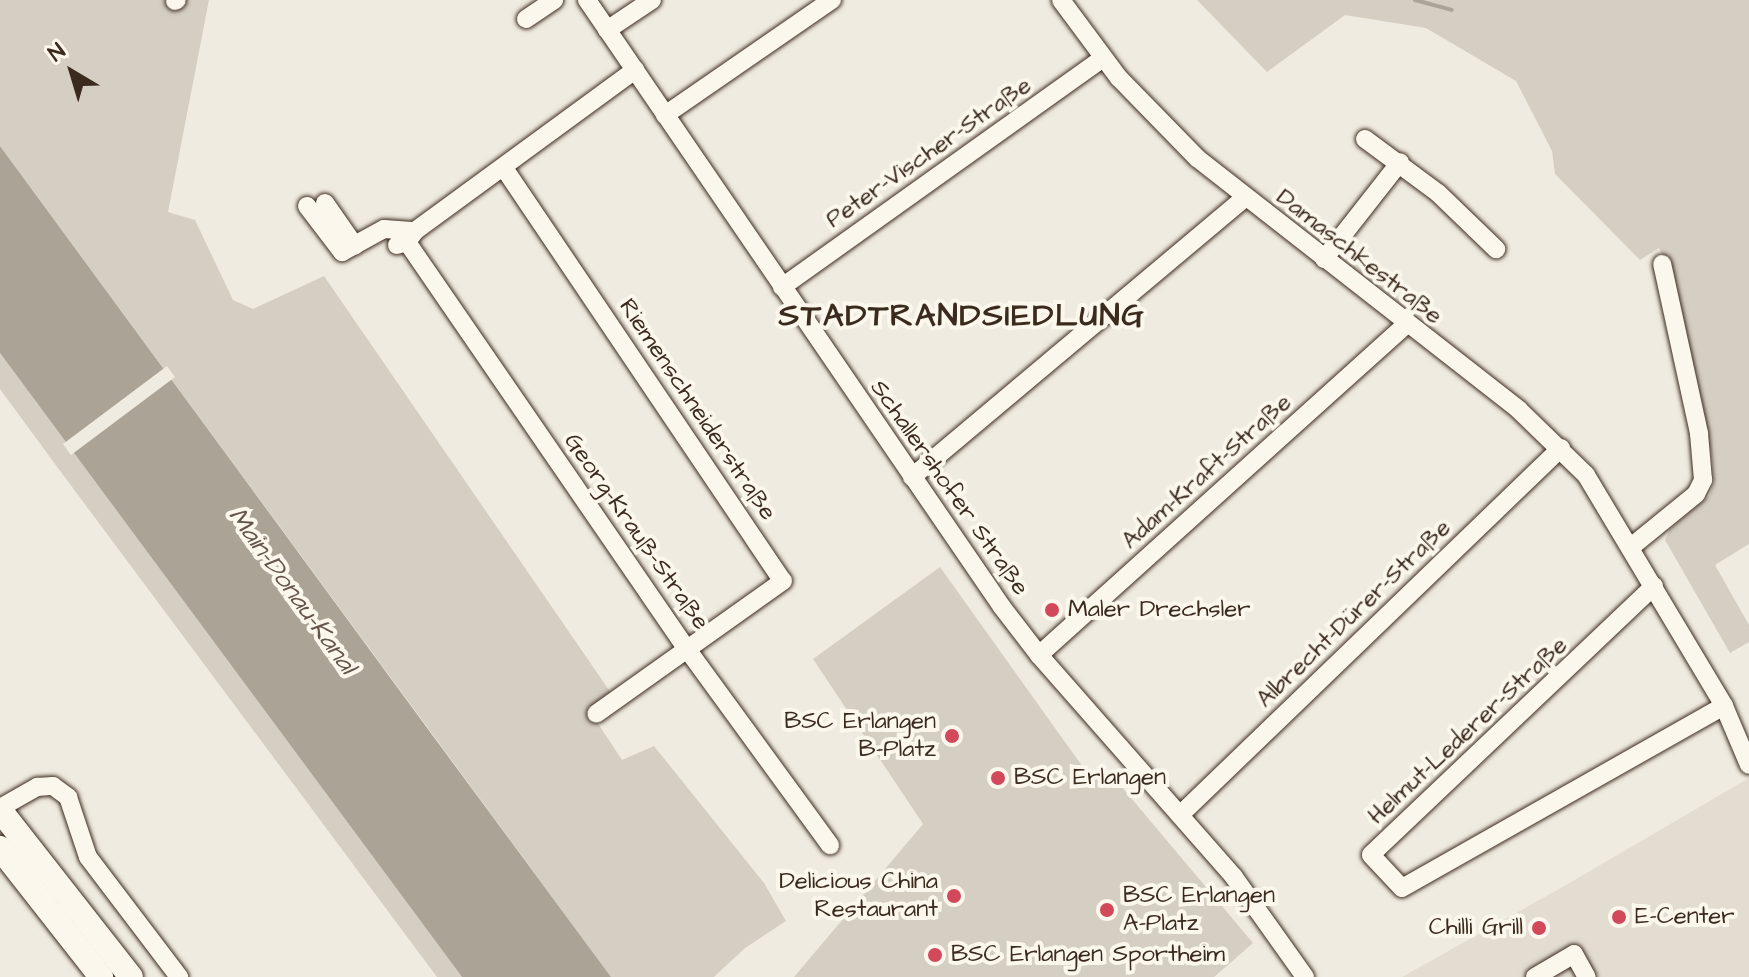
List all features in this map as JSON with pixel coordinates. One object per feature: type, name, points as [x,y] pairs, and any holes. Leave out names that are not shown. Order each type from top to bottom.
[{"type":"main road","points":[[0,809],[131,977]]},
{"type":"main road","points":[[0,848],[101,977]]},
{"type":"street","points":[[526,19],[554,0]]},
{"type":"street","name":"Schallershofer Straße","points":[[587,0],[912,477],[1039,655],[1258,907],[1305,977]]},
{"type":"street","points":[[607,30],[652,0]]},
{"type":"street","points":[[665,115],[832,0]]},
{"type":"street","name":"Damaschkestraße","points":[[1061,0],[1103,58],[1167,131],[1244,198],[1519,410],[1561,448],[1597,490],[1631,547],[1724,706],[1749,765]]},
{"type":"street","name":"Peter-Vischer-Straße","points":[[782,287],[1103,58]]},
{"type":"street","points":[[316,204],[338,250],[346,251],[388,228],[406,240],[635,70]]},
{"type":"street","points":[[1365,139],[1400,162],[1496,249]]},
{"type":"street","points":[[1324,259],[1400,162]]},
{"type":"street","name":"Riemenschneiderstraße","points":[[504,168],[783,581],[687,649]]},
{"type":"street","points":[[912,477],[1244,198]]},
{"type":"street","name":"Georg-Krauß-Straße","points":[[406,240],[687,649],[830,845]]},
{"type":"street","points":[[1631,547],[1696,494],[1703,480],[1699,433],[1662,264]]},
{"type":"street","name":"Adam-Kraft-Straße","points":[[1039,655],[1406,325]]},
{"type":"street","name":"Albrecht-Dürer-Straße","points":[[1180,815],[1561,448]]},
{"type":"street","name":"Helmut-Lederer-Straße","points":[[1654,586],[1371,855],[1402,888],[1724,706]]},
{"type":"street","points":[[596,714],[687,649]]},
{"type":"street","points":[[0,809],[37,787],[53,786],[61,790],[73,806],[88,857],[179,977]]},
{"type":"street","points":[[1535,977],[1574,954],[1587,977]]},
{"type":"shaded area","points":[[0,0],[209,0],[168,212],[195,220],[233,300],[253,309],[324,276],[620,706],[597,722],[622,760],[654,746],[764,883],[786,921],[745,948],[714,977],[611,977],[0,146]]},
{"type":"shaded area","points":[[1197,0],[1749,0],[1749,544],[1715,565],[1749,625],[1749,642],[1730,653],[1665,540],[1670,529],[1710,495],[1714,482],[1712,456],[1673,274],[1659,248],[1640,260],[1555,174],[1552,151],[1516,81],[1426,28],[1345,15],[1267,72]]},
{"type":"shaded area","points":[[0,353],[462,977],[437,977],[52,460],[0,389]]},
{"type":"shaded area","name":"BSC Erlangen","points":[[940,567],[1085,770],[1121,786],[1253,943],[1214,977],[794,977],[923,824],[813,659]]},
{"type":"shaded area","points":[[1749,778],[1749,977],[1402,977],[1566,885]]},
{"type":"water","name":"Main-Donau-Kanal","points":[[0,146],[611,977],[462,977],[0,353]]},
{"type":"pier","points":[[167,366],[175,377],[71,455],[63,444]]},
{"type":"waterway","points":[[1415,0],[1452,10]]},
{"type":"place","name":"Maler Drechsler","points":[[1052,610]]},
{"type":"place","name":"BSC Erlangen B-Platz","points":[[952,736]]},
{"type":"place","name":"BSC Erlangen","points":[[998,778]]},
{"type":"place","name":"Delicious China Restaurant","points":[[954,896]]},
{"type":"place","name":"BSC Erlangen A-Platz","points":[[1107,910]]},
{"type":"place","name":"E-Center","points":[[1619,917]]},
{"type":"place","name":"Chilli Grill","points":[[1539,928]]},
{"type":"place","name":"BSC Erlangen Sportheim","points":[[935,955]]},
{"type":"district","name":"STADTRANDSIEDLUNG","points":[[962,316]]}]
